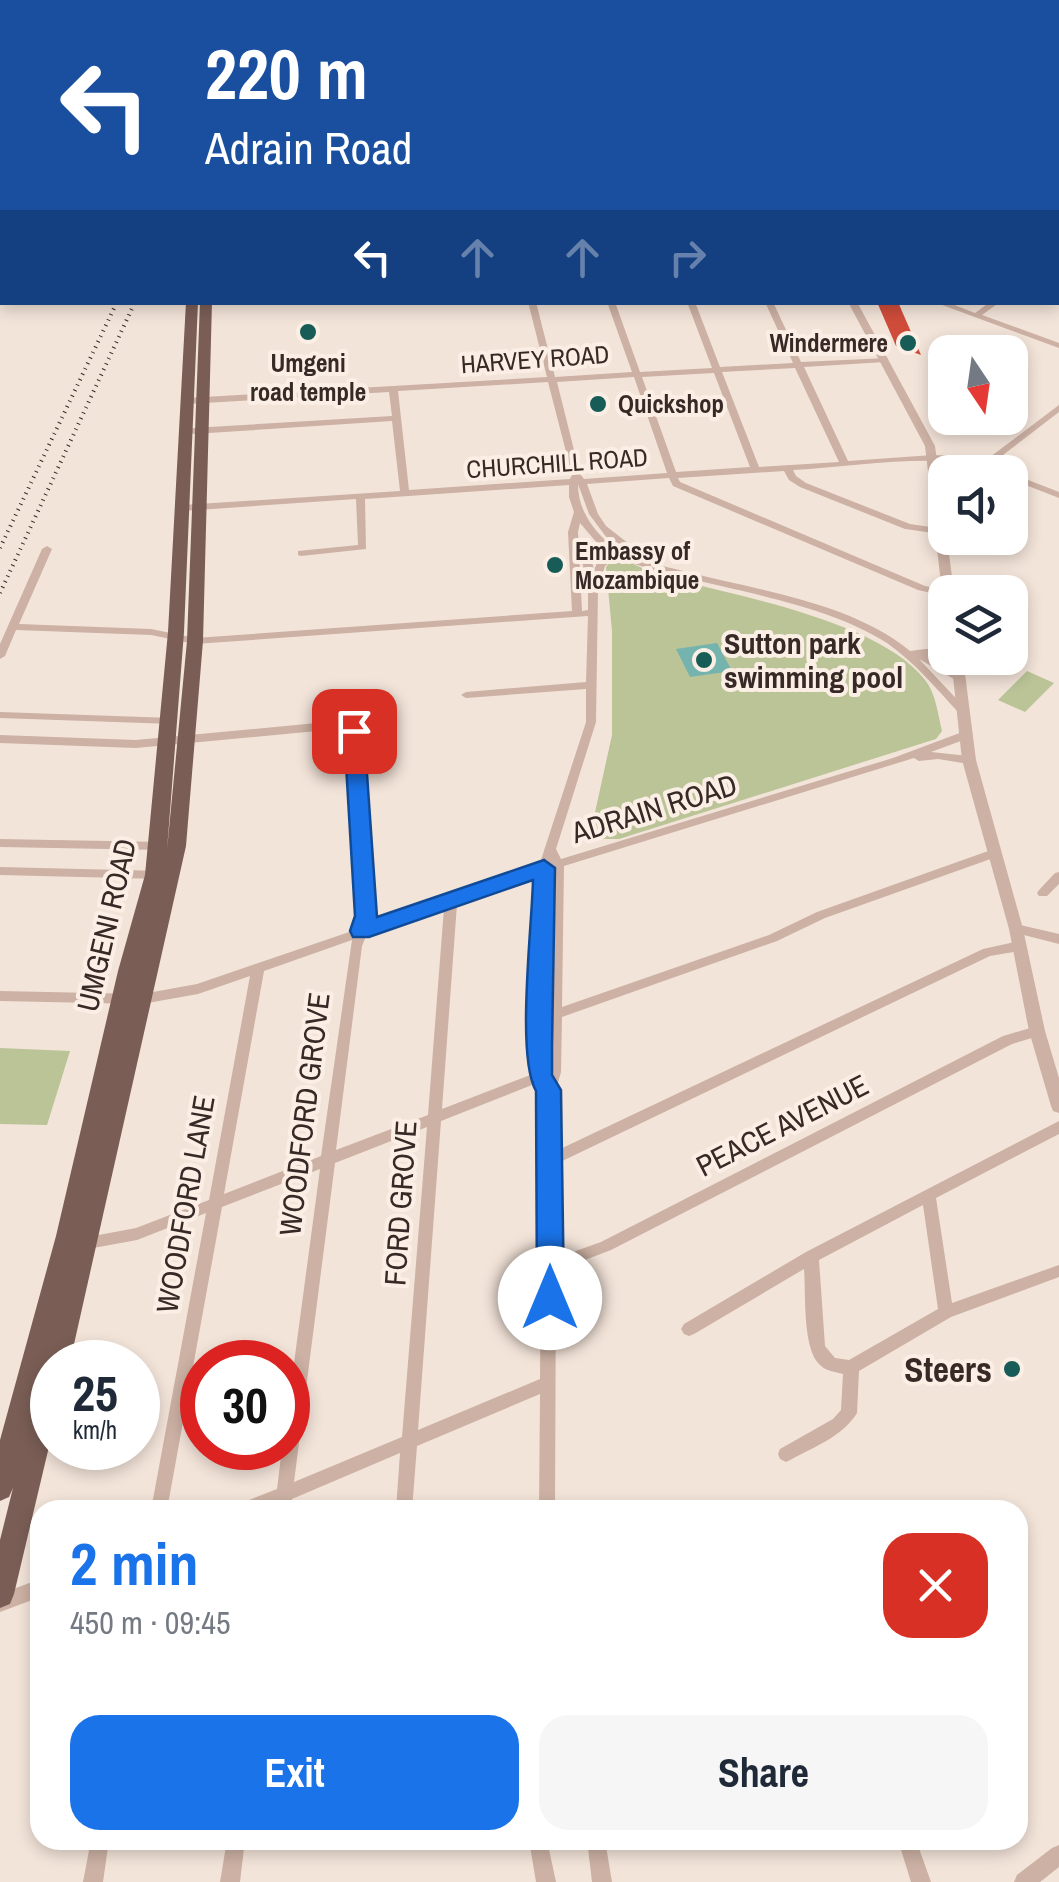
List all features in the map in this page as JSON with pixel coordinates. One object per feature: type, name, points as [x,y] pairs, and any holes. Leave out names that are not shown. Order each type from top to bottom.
[{"type":"main road","name":"UMGENI ROAD","points":[[0,1488],[164,874],[181,727],[188,562],[202,430],[195,400],[192,305]]},
{"type":"main road","name":"UMGENI ROAD","points":[[192,508],[185,431],[195,400],[206,305]]},
{"type":"main road","name":"UMGENI ROAD","points":[[168,846],[166,741],[181,727]]},
{"type":"main road","name":"UMGENI ROAD","points":[[64,1340],[88,1243],[132,999]]},
{"type":"main road","points":[[0,1594],[31,1470]]},
{"type":"street","points":[[533,305],[577,480],[579,511],[573,532],[577,614]]},
{"type":"street","points":[[612,305],[670,476],[682,489],[928,589]]},
{"type":"street","points":[[692,305],[756,470]]},
{"type":"street","points":[[770,305],[845,465]]},
{"type":"street","points":[[854,305],[932,455]]},
{"type":"street","points":[[946,305],[1059,346]]},
{"type":"street","points":[[974,316],[991,305]]},
{"type":"street","name":"HARVEY ROAD","points":[[195,400],[885,360]]},
{"type":"street","points":[[393,388],[404,493]]},
{"type":"street","points":[[1000,455],[1059,408]]},
{"type":"street","points":[[185,431],[396,418]]},
{"type":"street","name":"CHURCHILL ROAD","points":[[192,508],[928,458]]},
{"type":"street","points":[[786,468],[803,485],[908,526],[928,529]]},
{"type":"street","points":[[577,480],[608,541]]},
{"type":"street","points":[[1028,483],[1059,495]]},
{"type":"street","points":[[301,553],[363,547],[360,496]]},
{"type":"street","points":[[579,511],[620,550],[660,568],[846,620],[958,677],[969,760],[1059,1106]]},
{"type":"street","points":[[547,1500],[551,861],[591,722],[593,590],[587,562],[590,554],[608,541]]},
{"type":"street","points":[[0,656],[47,549]]},
{"type":"street","points":[[593,590],[600,565],[620,550]]},
{"type":"street","points":[[13,627],[151,632],[185,640],[593,614]]},
{"type":"street","points":[[890,641],[927,671],[962,710]]},
{"type":"street","points":[[917,654],[928,653]]},
{"type":"street","points":[[466,695],[594,685]]},
{"type":"street","points":[[0,715],[181,727]]},
{"type":"street","points":[[62,740],[71,718]]},
{"type":"street","name":"WOODFORD GROVE","points":[[181,727],[350,726],[354,731],[366,916],[356,946],[284,1500]]},
{"type":"street","name":"ADRAIN ROAD","points":[[0,996],[132,999],[198,989],[450,901],[551,861],[897,761],[965,735]]},
{"type":"street","points":[[0,739],[136,744],[166,741]]},
{"type":"street","name":"ADRAIN ROAD","points":[[897,761],[938,755],[969,760]]},
{"type":"street","points":[[0,843],[168,846]]},
{"type":"street","points":[[23,871],[32,844]]},
{"type":"street","points":[[555,1014],[774,938],[821,915],[995,853]]},
{"type":"street","points":[[548,1079],[555,1014],[551,861]]},
{"type":"street","points":[[0,870],[164,874]]},
{"type":"street","points":[[1043,892],[1059,876]]},
{"type":"street","name":"FORD GROVE","points":[[405,1500],[450,901]]},
{"type":"street","points":[[551,1160],[1018,938],[1059,939]]},
{"type":"street","name":"WOODFORD LANE","points":[[161,1500],[258,968]]},
{"type":"street","name":"PEACE AVENUE","points":[[551,1266],[606,1246],[1008,1040],[1037,1031]]},
{"type":"street","points":[[88,1243],[119,1240],[548,1079]]},
{"type":"street","points":[[689,1329],[811,1258],[1059,1127]]},
{"type":"street","points":[[928,1196],[946,1312]]},
{"type":"street","points":[[811,1258],[816,1347],[823,1360],[834,1368],[851,1367],[946,1312],[1059,1271]]},
{"type":"street","points":[[786,1454],[839,1424],[849,1414],[851,1367]]},
{"type":"street","points":[[288,1500],[549,1383]]},
{"type":"street","points":[[0,1603],[30,1592]]},
{"type":"street","points":[[93,1882],[98,1850]]},
{"type":"street","points":[[230,1882],[235,1850]]},
{"type":"street","points":[[540,1850],[546,1882]]},
{"type":"street","points":[[597,1850],[602,1882]]},
{"type":"street","points":[[910,1850],[921,1882]]},
{"type":"street","points":[[1024,1882],[1059,1855]]},
{"type":"green space","points":[[611,561],[629,562],[655,574],[800,612],[873,641],[903,659],[929,685],[942,731],[936,739],[619,839],[595,839],[590,835],[612,735],[612,631],[606,567]]},
{"type":"green space","points":[[1028,671],[1054,683],[1025,712],[998,700]]},
{"type":"green space","points":[[0,1048],[70,1051],[47,1125],[0,1124]]},
{"type":"water","name":"Sutton park swimming pool","points":[[717,643],[732,671],[690,677],[676,649]]},
{"type":"building","name":"Windermere","points":[[878,305],[899,305],[921,355],[896,346]]},
{"type":"railway","points":[[0,548],[116,305]]},
{"type":"railway","points":[[0,593],[134,305]]},
{"type":"place","name":"Umgeni road temple","points":[[308,332]]},
{"type":"place","name":"Windermere","points":[[908,343]]},
{"type":"place","name":"Quickshop","points":[[598,404]]},
{"type":"place","name":"Embassy of Mozambique","points":[[555,565]]},
{"type":"place","name":"Sutton park swimming pool","points":[[704,660]]},
{"type":"place","name":"Steers","points":[[1012,1369]]},
{"type":"route","points":[[354,731],[366,916],[361,931],[544,868],[540,1076],[549,1090],[550,1298]]}]
